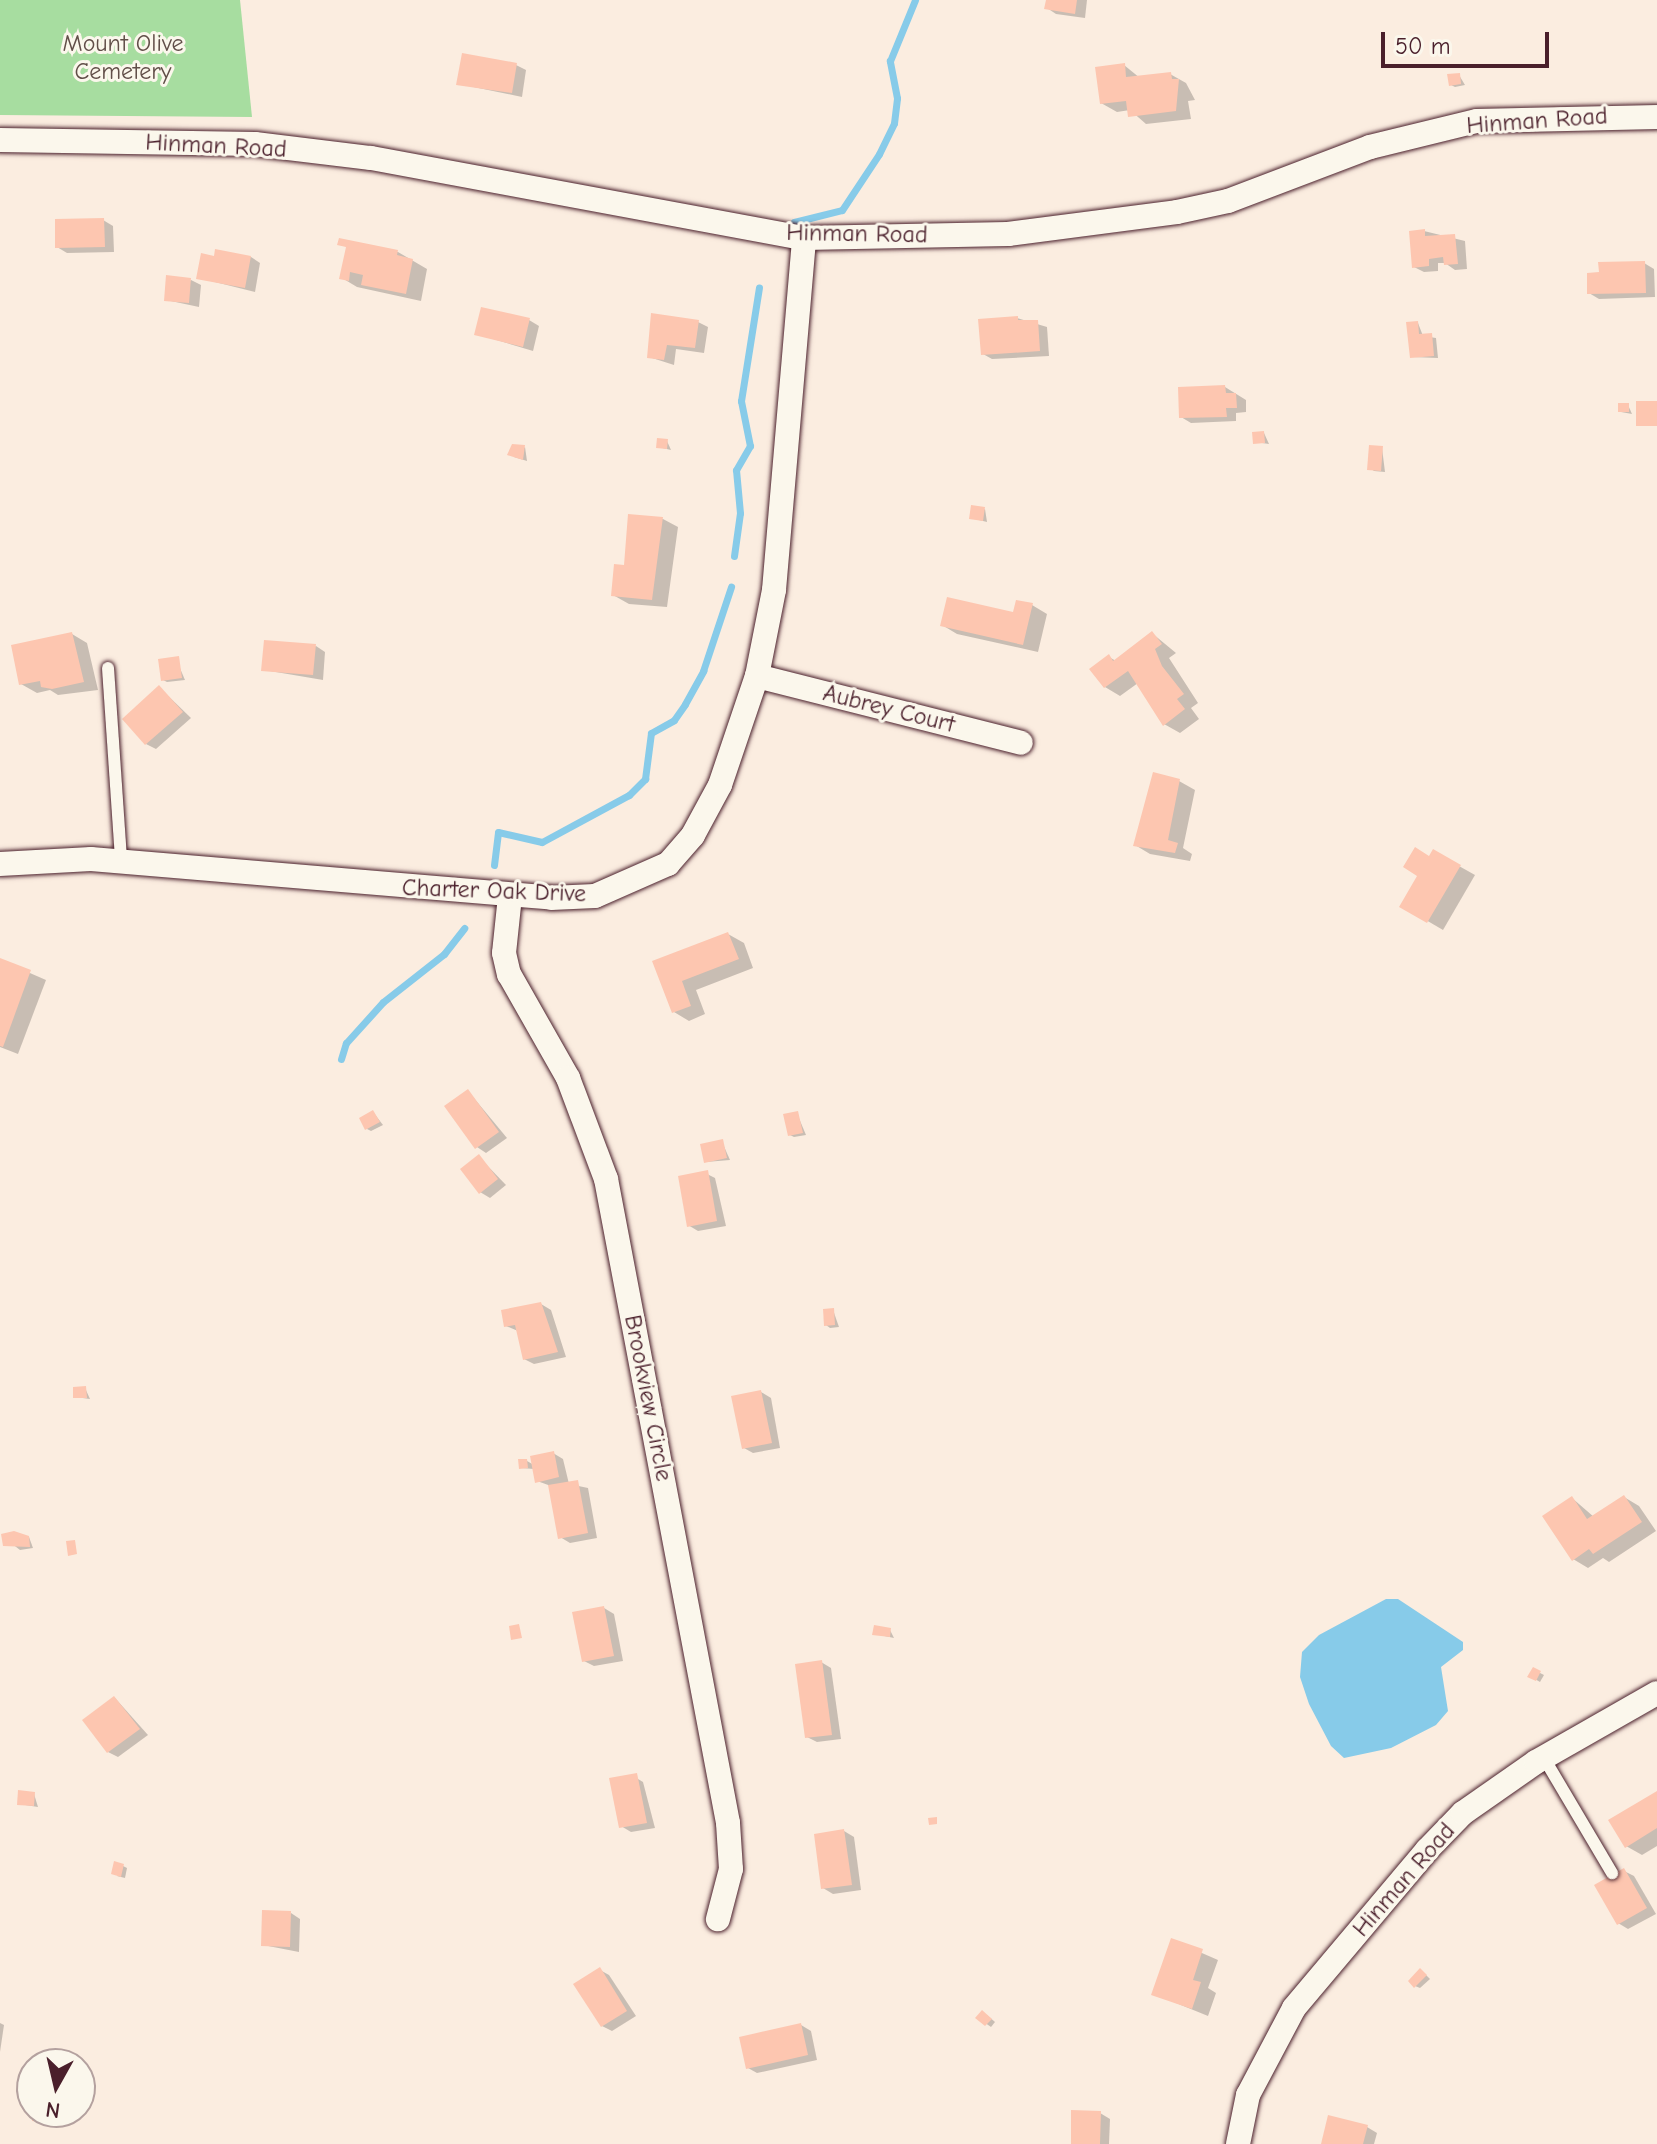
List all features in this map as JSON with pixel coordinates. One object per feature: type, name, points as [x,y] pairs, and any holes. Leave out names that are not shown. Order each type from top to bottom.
[{"type":"street","name":"Hinman Road","points":[[0,140],[255,144],[342,155],[804,238],[1008,234],[1177,212],[1228,201],[1370,147],[1477,121],[1657,117]]},
{"type":"street","name":"Charter Oak Drive","points":[[0,864],[121,861],[510,896],[595,896],[668,864],[693,835],[720,785],[757,676],[774,590],[804,238]]},
{"type":"street","name":"Aubrey Court","points":[[757,676],[1021,743]]},
{"type":"street","name":"Brookview Circle","points":[[510,896],[504,953],[509,974],[568,1078],[606,1179],[728,1823],[731,1869],[718,1919]]},
{"type":"street","name":"Hinman Road","points":[[1238,2144],[1248,2095],[1294,2008],[1463,1813],[1544,1758],[1657,1693]]},
{"type":"lane","points":[[108,668],[121,861]]},
{"type":"lane","points":[[1544,1758],[1612,1873]]},
{"type":"green space","name":"Mount Olive Cemetery","points":[[0,0],[240,0],[252,117],[0,115]]},
{"type":"water","points":[[1386,1599],[1398,1599],[1463,1642],[1463,1650],[1441,1667],[1448,1711],[1436,1725],[1391,1748],[1344,1758],[1331,1746],[1309,1704],[1300,1677],[1302,1652],[1319,1635]]},
{"type":"building","points":[[1046,0],[1077,0],[1075,14],[1044,9]]},
{"type":"building","points":[[462,53],[517,63],[512,93],[456,85]]},
{"type":"building","points":[[1125,63],[1126,77],[1171,72],[1172,79],[1179,79],[1176,111],[1128,117],[1126,101],[1100,104],[1095,67]]},
{"type":"building","points":[[1460,73],[1461,84],[1449,86],[1447,74]]},
{"type":"building","points":[[104,218],[105,247],[55,248],[55,219]]},
{"type":"building","points":[[1425,229],[1425,236],[1455,234],[1458,264],[1444,265],[1443,257],[1429,259],[1429,266],[1412,268],[1409,231]]},
{"type":"building","points":[[339,238],[398,250],[397,255],[413,259],[406,294],[361,285],[363,275],[350,272],[349,281],[339,279],[346,247],[337,245]]},
{"type":"building","points":[[215,249],[251,256],[245,288],[196,279],[201,253],[214,256]]},
{"type":"building","points":[[1645,261],[1646,293],[1587,294],[1587,273],[1599,272],[1598,262]]},
{"type":"building","points":[[166,275],[191,278],[189,303],[164,301]]},
{"type":"building","points":[[481,307],[530,318],[523,347],[474,335]]},
{"type":"building","points":[[651,313],[699,320],[695,348],[667,345],[664,360],[647,358]]},
{"type":"building","points":[[1018,316],[1018,320],[1038,320],[1040,351],[981,355],[978,319]]},
{"type":"building","points":[[1418,321],[1419,334],[1432,333],[1434,356],[1410,358],[1406,322]]},
{"type":"building","points":[[1225,385],[1226,393],[1236,393],[1237,408],[1226,408],[1227,417],[1179,418],[1178,387]]},
{"type":"building","points":[[1636,401],[1657,401],[1657,426],[1636,426]]},
{"type":"building","points":[[1618,403],[1629,403],[1629,412],[1618,412]]},
{"type":"building","points":[[1264,431],[1265,443],[1253,444],[1252,432]]},
{"type":"building","points":[[657,438],[668,439],[667,449],[656,448]]},
{"type":"building","points":[[512,444],[525,445],[523,460],[507,455]]},
{"type":"building","points":[[1369,445],[1383,446],[1381,471],[1367,470]]},
{"type":"building","points":[[971,505],[985,507],[983,521],[969,519]]},
{"type":"building","points":[[628,514],[663,517],[652,600],[611,596],[614,564],[624,565]]},
{"type":"building","points":[[947,597],[1013,612],[1016,600],[1033,603],[1023,645],[940,626]]},
{"type":"building","points":[[1152,631],[1162,644],[1155,649],[1162,666],[1184,694],[1177,699],[1185,709],[1163,726],[1128,671],[1104,688],[1089,669],[1109,654],[1113,661]]},
{"type":"building","points":[[72,632],[84,682],[52,689],[41,687],[40,681],[19,685],[11,645]]},
{"type":"building","points":[[264,640],[316,644],[313,675],[261,671]]},
{"type":"building","points":[[179,656],[182,678],[161,681],[158,659]]},
{"type":"building","points":[[159,685],[183,712],[145,745],[122,719]]},
{"type":"building","points":[[1153,772],[1180,779],[1168,840],[1178,843],[1175,853],[1133,846]]},
{"type":"building","points":[[1415,847],[1429,856],[1433,849],[1461,865],[1427,923],[1399,907],[1417,876],[1403,867]]},
{"type":"building","points":[[728,932],[739,959],[682,981],[691,1006],[672,1013],[652,961]]},
{"type":"building","points":[[0,958],[31,970],[3,1047],[0,1046]]},
{"type":"building","points":[[468,1089],[499,1132],[475,1149],[444,1106]]},
{"type":"building","points":[[373,1110],[380,1122],[365,1130],[359,1118]]},
{"type":"building","points":[[798,1111],[803,1133],[788,1136],[783,1114]]},
{"type":"building","points":[[723,1139],[727,1158],[704,1163],[700,1144]]},
{"type":"building","points":[[479,1154],[498,1179],[479,1194],[460,1169]]},
{"type":"building","points":[[708,1170],[717,1221],[687,1227],[678,1176]]},
{"type":"building","points":[[541,1302],[558,1352],[523,1360],[515,1325],[504,1327],[501,1310]]},
{"type":"building","points":[[834,1308],[835,1325],[824,1326],[823,1309]]},
{"type":"building","points":[[86,1386],[87,1398],[73,1398],[73,1387]]},
{"type":"building","points":[[761,1390],[772,1443],[742,1449],[731,1396]]},
{"type":"building","points":[[554,1451],[559,1477],[535,1483],[530,1456]]},
{"type":"building","points":[[518,1459],[527,1459],[528,1468],[519,1469]]},
{"type":"building","points":[[578,1480],[588,1533],[558,1539],[548,1485]]},
{"type":"building","points":[[1624,1495],[1642,1522],[1593,1554],[1589,1549],[1572,1561],[1542,1516],[1572,1496],[1587,1519]]},
{"type":"building","points":[[14,1531],[29,1536],[30,1547],[3,1546],[1,1534]]},
{"type":"building","points":[[75,1540],[77,1554],[68,1556],[66,1541]]},
{"type":"building","points":[[604,1606],[614,1656],[582,1662],[572,1612]]},
{"type":"building","points":[[519,1624],[522,1638],[511,1640],[509,1626]]},
{"type":"building","points":[[874,1625],[891,1628],[890,1637],[872,1635]]},
{"type":"building","points":[[822,1660],[832,1735],[805,1738],[795,1664]]},
{"type":"building","points":[[1533,1667],[1541,1671],[1536,1681],[1527,1677]]},
{"type":"building","points":[[114,1696],[140,1729],[107,1753],[82,1720]]},
{"type":"building","points":[[637,1773],[647,1823],[619,1828],[609,1778]]},
{"type":"building","points":[[18,1790],[35,1792],[34,1806],[17,1805]]},
{"type":"building","points":[[1657,1791],[1657,1828],[1625,1848],[1608,1820]]},
{"type":"building","points":[[937,1817],[937,1824],[929,1825],[928,1818]]},
{"type":"building","points":[[844,1829],[852,1885],[821,1889],[814,1834]]},
{"type":"building","points":[[114,1861],[124,1864],[121,1877],[111,1874]]},
{"type":"building","points":[[1624,1868],[1647,1908],[1617,1925],[1594,1885]]},
{"type":"building","points":[[262,1910],[291,1911],[290,1947],[261,1946]]},
{"type":"building","points":[[1171,1938],[1203,1949],[1193,1980],[1201,1982],[1192,2009],[1151,1995]]},
{"type":"building","points":[[600,1967],[627,2011],[601,2027],[573,1984]]},
{"type":"building","points":[[1420,1968],[1427,1975],[1414,1988],[1408,1981]]},
{"type":"building","points":[[982,2010],[992,2019],[985,2026],[975,2018]]},
{"type":"building","points":[[801,2023],[808,2055],[746,2069],[739,2037]]},
{"type":"building","points":[[1071,2110],[1101,2111],[1100,2144],[1071,2144]]},
{"type":"building","points":[[1328,2115],[1368,2125],[1363,2144],[1321,2144]]},
{"type":"waterway","points":[[794,222],[842,210],[879,154],[894,123],[897,98],[890,61],[915,0]]},
{"type":"waterway","points":[[734,556],[740,513],[736,470],[750,446],[741,401],[759,287]]},
{"type":"waterway","points":[[494,865],[498,832],[542,842],[629,795],[645,779],[651,733],[674,720],[685,704],[703,671],[731,587]]},
{"type":"waterway","points":[[341,1059],[346,1043],[383,1002],[444,954],[464,928]]}]
